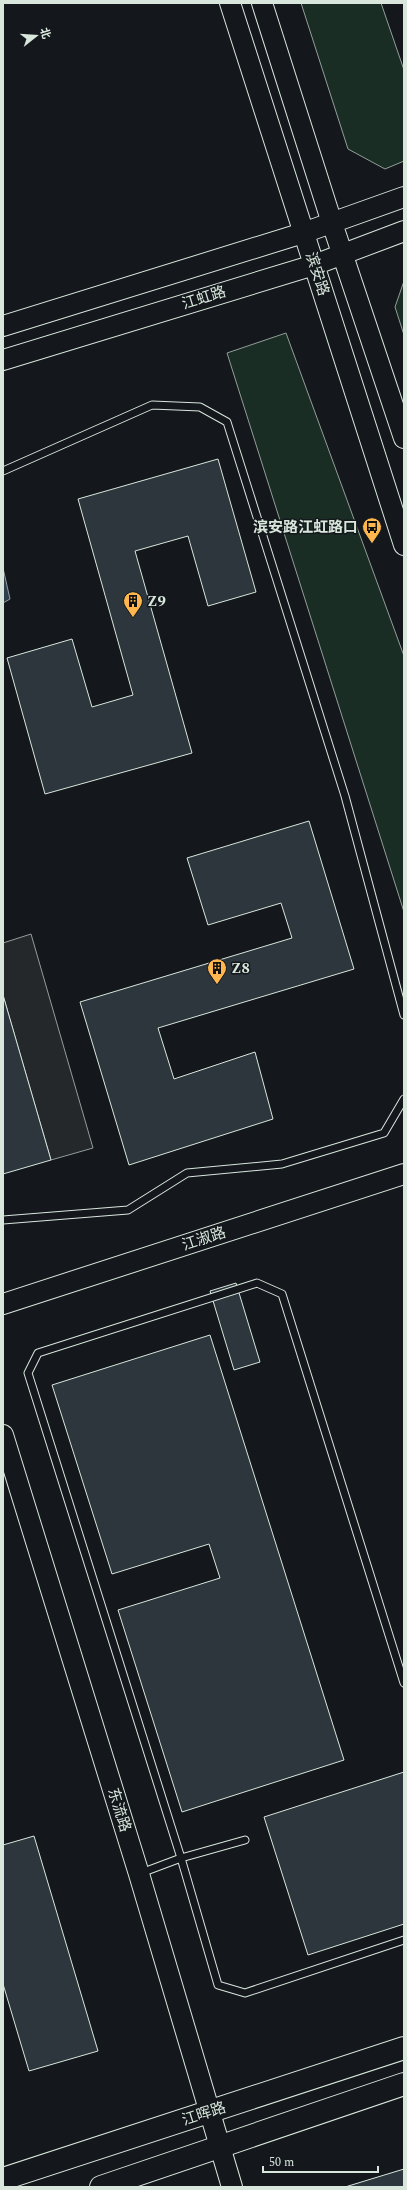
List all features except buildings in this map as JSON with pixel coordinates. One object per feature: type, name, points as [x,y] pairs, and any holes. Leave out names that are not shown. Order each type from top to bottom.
[{"type":"main road","name":"滨安路","points":[[230,3],[404,545]]},
{"type":"main road","name":"滨安路","points":[[262,3],[332,223],[344,253],[404,438]]},
{"type":"main road","points":[[3,326],[303,233],[404,197]]},
{"type":"main road","name":"江虹路","points":[[3,360],[314,265],[404,231]]},
{"type":"main road","name":"江淑路","points":[[3,1304],[404,1174]]},
{"type":"main road","name":"东流路","points":[[3,1435],[211,2112],[232,2187]]},
{"type":"main road","name":"江晖路","points":[[3,2179],[404,2048]]},
{"type":"main road","points":[[101,2187],[219,2145],[404,2084]]},
{"type":"lane","points":[[3,471],[152,405],[200,407],[227,422],[345,796],[404,1016]]},
{"type":"lane","points":[[3,1220],[128,1210],[187,1173],[282,1164],[384,1133],[404,1099]]},
{"type":"lane","points":[[404,1683],[282,1294],[257,1283],[38,1353],[28,1373],[181,1858],[218,1985],[245,1993],[404,1940]]},
{"type":"lane","points":[[138,1874],[181,1858],[245,1840]]},
{"type":"green space","points":[[301,3],[381,3],[404,70],[404,161],[385,169],[348,149]]},
{"type":"green space","points":[[404,281],[404,335],[395,307]]},
{"type":"green space","points":[[286,333],[404,656],[404,912],[227,353]]},
{"type":"shaded area","points":[[31,934],[93,1148],[51,1160],[3,995],[3,943]]},
{"type":"water","points":[[3,568],[10,599],[3,603]]},
{"type":"place","name":"滨安路江虹路口","points":[[372,544]]},
{"type":"place","name":"Z9","points":[[133,618]]},
{"type":"place","name":"Z8","points":[[217,985]]}]
